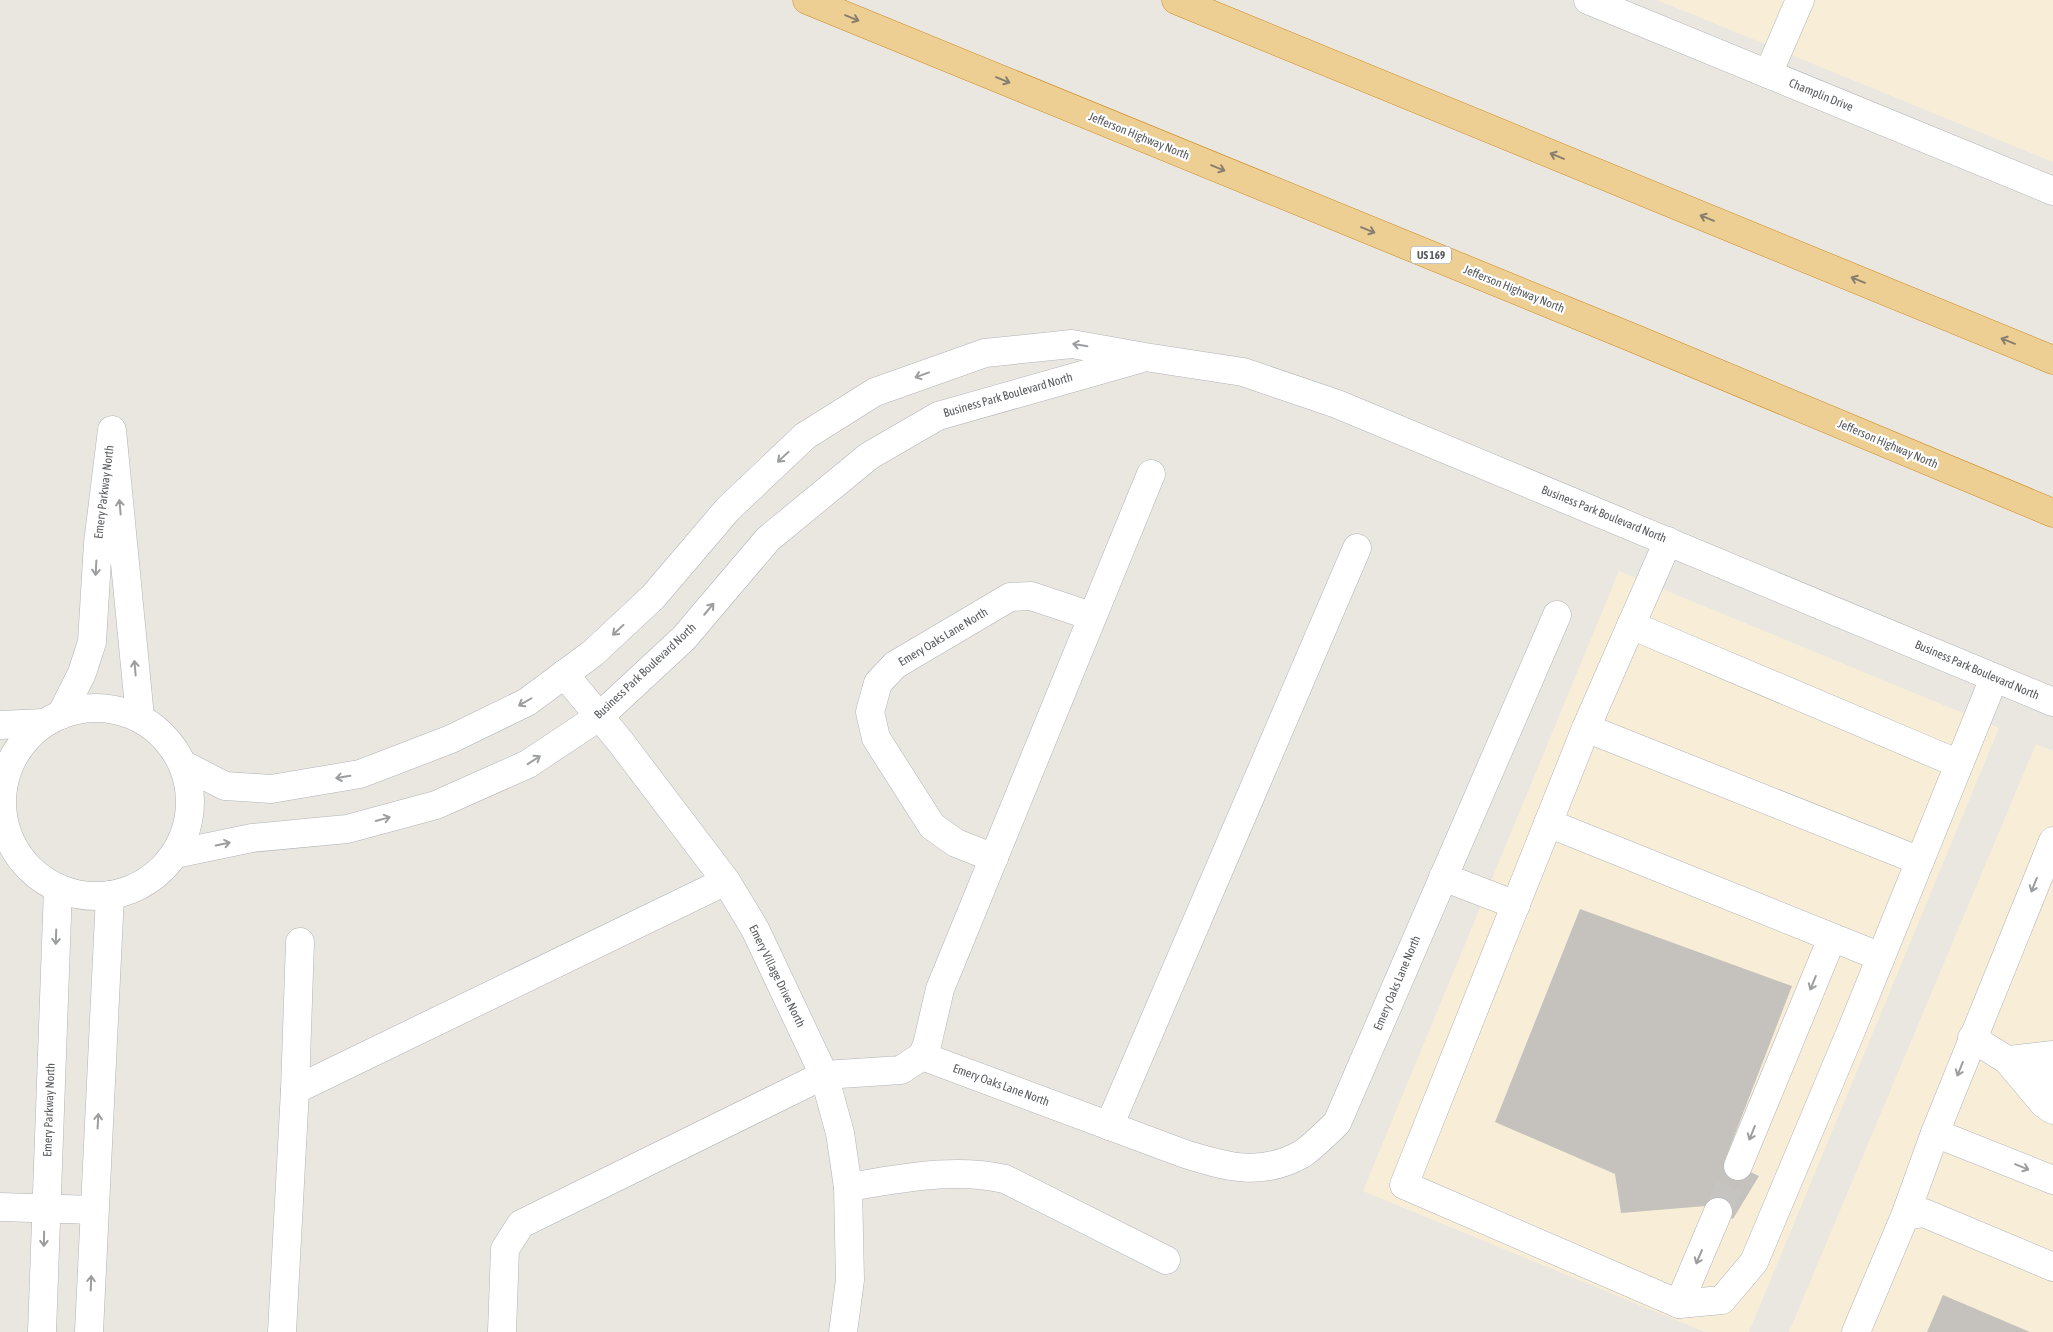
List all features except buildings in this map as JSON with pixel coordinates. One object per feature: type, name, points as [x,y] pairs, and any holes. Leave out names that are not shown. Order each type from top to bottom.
[{"type":"highway","name":"Jefferson Highway North","points":[[807,0],[1638,340],[2053,513]]},
{"type":"highway","points":[[1176,0],[2053,360]]},
{"type":"street","name":"Champlin Drive","points":[[1588,0],[2053,191]]},
{"type":"street","points":[[1768,74],[1800,0]]},
{"type":"street","name":"Business Park Boulevard North","points":[[184,765],[225,786],[271,789],[360,774],[451,739],[527,702],[593,653],[653,597],[728,509],[805,436],[875,392],[985,353],[1072,344],[1243,372],[1337,404],[1668,540],[2053,702]]},
{"type":"street","name":"Business Park Boulevard North","points":[[175,854],[252,838],[347,829],[436,805],[528,764],[600,716],[684,638],[768,539],[869,456],[938,416],[1145,357]]},
{"type":"street","name":"Emery Parkway North","points":[[52,719],[82,673],[92,642],[98,544],[112,430],[140,717]]},
{"type":"street","points":[[502,1332],[505,1249],[521,1224],[824,1075],[901,1070],[922,1056],[927,1045],[940,989],[1151,474]]},
{"type":"street","points":[[1668,540],[1586,728],[1404,1185],[1679,1304],[1722,1300],[1754,1262],[1881,957],[1994,678]]},
{"type":"street","points":[[1109,1126],[1357,548]]},
{"type":"street","name":"Emery Oaks Lane North","points":[[994,858],[956,842],[932,826],[876,738],[870,712],[878,683],[895,665],[1010,598],[1031,596],[1092,616]]},
{"type":"street","name":"Emery Oaks Lane North","points":[[922,1056],[1185,1154],[1225,1167],[1268,1168],[1303,1153],[1337,1123],[1556,615]]},
{"type":"street","points":[[1631,625],[1959,764]]},
{"type":"street","name":"Emery Village Drive North","points":[[564,674],[600,716],[726,881],[755,929],[824,1075],[840,1133],[848,1187],[850,1280],[843,1332]]},
{"type":"street","points":[[108,707],[140,717],[166,737],[184,765],[190,788],[190,811],[185,833],[175,854],[158,874],[135,888],[110,896],[83,896],[58,888],[33,872],[14,849],[2,818],[2,792],[9,766],[23,741],[52,719],[74,709],[108,707]]},
{"type":"street","points":[[0,725],[52,719]]},
{"type":"street","points":[[1586,728],[1920,861]]},
{"type":"street","points":[[1548,823],[1881,957]]},
{"type":"street","points":[[1856,1332],[1906,1216],[1935,1133],[1972,1038],[2053,840]]},
{"type":"street","points":[[1443,877],[1516,905]]},
{"type":"street","points":[[294,1090],[726,881]]},
{"type":"street","name":"Emery Parkway North","points":[[42,1332],[58,888]]},
{"type":"street","points":[[89,1332],[110,896]]},
{"type":"street","points":[[1738,1166],[1832,938]]},
{"type":"street","points":[[282,1332],[300,942]]},
{"type":"street","points":[[1972,1038],[2007,1060],[2053,1080]]},
{"type":"street","points":[[2007,1060],[2053,1055]]},
{"type":"street","points":[[2007,1060],[2053,1061]]},
{"type":"street","points":[[2007,1060],[2053,1069]]},
{"type":"street","points":[[2007,1060],[2044,1104],[2053,1110]]},
{"type":"street","points":[[1935,1133],[2053,1180]]},
{"type":"street","points":[[848,1187],[924,1175],[986,1174],[1005,1179],[1166,1260]]},
{"type":"street","points":[[0,1207],[94,1210]]},
{"type":"street","points":[[1679,1304],[1718,1212]]},
{"type":"street","points":[[1906,1216],[1924,1213],[2053,1266]]},
{"type":"shaded area","points":[[1657,0],[2053,0],[2053,162]]},
{"type":"shaded area","points":[[1619,571],[1999,728],[1749,1332],[1705,1332],[1363,1191]]},
{"type":"shaded area","points":[[2036,744],[2053,751],[2053,1332],[1789,1332]]},
{"type":"tunnel","points":[[1718,1212],[1738,1166]]}]
